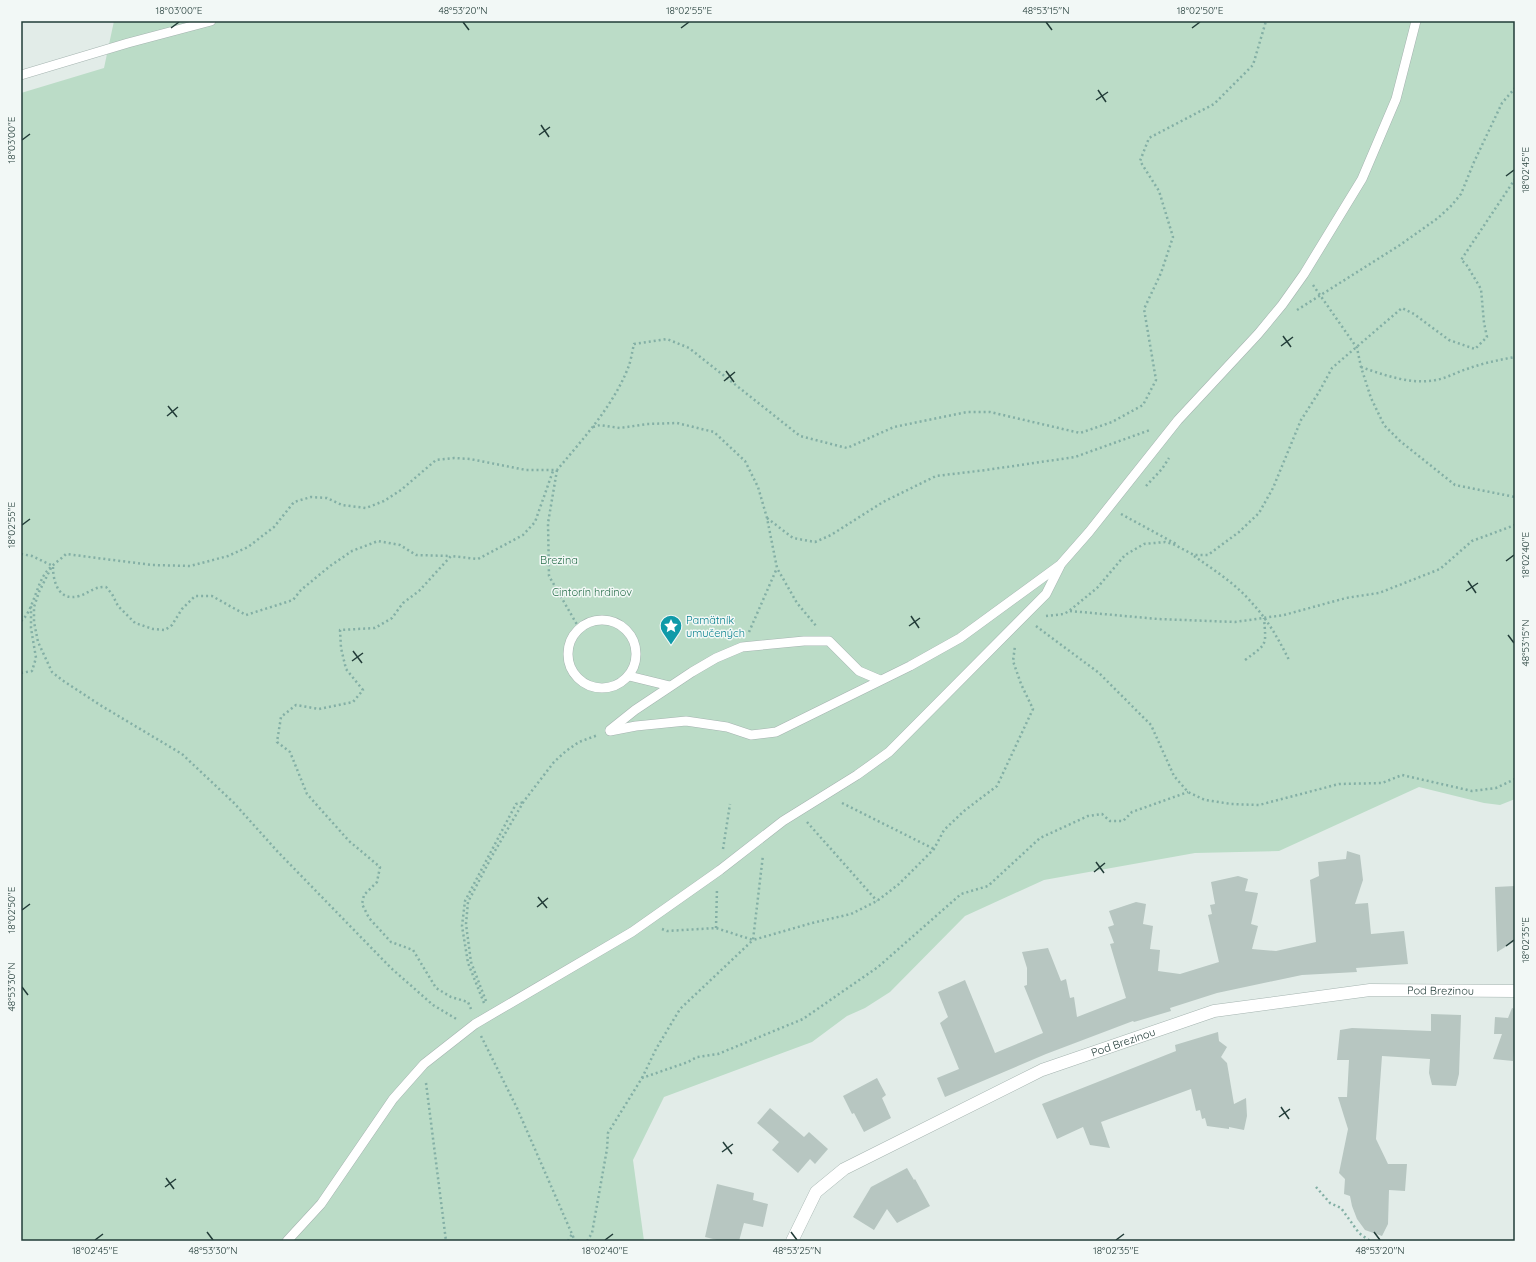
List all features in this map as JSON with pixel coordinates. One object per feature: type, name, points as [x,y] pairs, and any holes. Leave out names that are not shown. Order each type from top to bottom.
[{"type":"street","name":"Pod Brezinou","points":[[792,1241],[816,1192],[844,1169],[1042,1070],[1214,1011],[1370,990],[1515,991]]},
{"type":"lane","points":[[21,75],[128,43],[211,21]]},
{"type":"lane","points":[[287,1241],[321,1204],[393,1099],[424,1064],[475,1024],[632,932],[720,870],[783,821],[857,775],[889,752],[1046,594],[1060,565],[1178,420],[1258,334],[1282,305],[1304,274],[1358,186],[1396,99],[1416,21]]},
{"type":"lane","points":[[610,730],[686,721],[727,727],[751,735],[776,732],[910,666],[960,638],[1060,565]]},
{"type":"lane","points":[[597,620],[607,620],[625,629],[632,638],[636,658],[629,676],[622,682],[606,689],[597,689],[579,681],[569,664],[567,654],[568,645],[572,636],[579,628],[587,623],[597,620]]},
{"type":"lane","points":[[610,730],[635,710],[670,686],[716,658],[742,647],[804,641],[829,641],[859,671],[880,680]]},
{"type":"lane","points":[[629,676],[670,686]]},
{"type":"path","points":[[579,628],[549,576],[548,523],[557,470],[593,427],[614,398],[628,368],[634,344],[667,339],[689,348],[800,436],[846,448],[894,427],[967,412],[990,412],[1080,433],[1112,422],[1143,405],[1156,380],[1144,308],[1161,273],[1173,237],[1159,191],[1140,161],[1149,138],[1214,104],[1253,65],[1266,21]]},
{"type":"path","points":[[1515,88],[1502,102],[1461,194],[1451,206],[1438,218],[1321,296],[1357,348],[1361,367],[1371,398],[1384,425],[1400,441],[1455,485],[1515,497]]},
{"type":"path","points":[[1515,179],[1461,260],[1466,264],[1481,289],[1484,323],[1487,337],[1475,349],[1449,340],[1414,314],[1402,308],[1332,368],[1301,420],[1273,488],[1259,513],[1239,532],[1208,555],[1194,555],[1165,542],[1144,544],[1125,555],[1097,588],[1069,611],[1158,619],[1235,622],[1284,615],[1346,598],[1379,593],[1440,569],[1472,541],[1515,525]]},
{"type":"path","points":[[1361,367],[1408,381],[1434,380],[1449,377],[1466,369],[1490,361],[1515,357]]},
{"type":"path","points":[[767,518],[793,538],[816,542],[831,535],[883,502],[936,476],[1075,457],[1178,420]]},
{"type":"path","points":[[593,427],[600,425],[620,428],[677,422],[714,432],[745,461],[758,487],[767,518],[777,568],[797,603],[829,641]]},
{"type":"path","points":[[21,621],[23,620],[31,604],[46,571],[66,554],[152,565],[190,566],[228,556],[248,547],[274,527],[294,502],[311,497],[327,498],[342,505],[366,508],[384,501],[401,490],[436,460],[454,458],[470,459],[526,470],[557,470]]},
{"type":"path","points":[[53,566],[53,577],[57,589],[68,596],[78,596],[100,587],[106,587],[112,594],[118,606],[135,623],[153,629],[165,630],[172,625],[182,609],[195,596],[212,596],[246,616],[293,600],[301,590],[330,566],[352,551],[378,541],[400,545],[416,555],[451,556],[478,559],[523,535],[535,522],[552,471]]},
{"type":"path","points":[[1108,507],[1172,541],[1194,555],[1238,589],[1252,603],[1278,637],[1289,660]]},
{"type":"path","points":[[21,554],[32,556],[53,566]]},
{"type":"path","points":[[451,556],[419,591],[403,603],[392,618],[375,628],[340,630],[341,648],[346,669],[362,690],[353,702],[319,709],[296,705],[281,717],[277,742],[290,752],[307,794],[349,841],[380,867],[378,882],[364,895],[362,904],[370,918],[391,942],[413,950],[436,988],[450,997],[468,1002],[475,1024],[517,1108],[574,1241]]},
{"type":"path","points":[[53,566],[39,592],[34,607],[34,622],[38,642],[52,672],[100,705],[182,754],[234,803],[278,852],[391,968],[433,1005],[466,1025],[475,1024]]},
{"type":"path","points":[[742,647],[777,568]]},
{"type":"path","points":[[21,673],[32,672],[36,658],[32,628],[31,604]]},
{"type":"path","points":[[1024,617],[1099,674],[1151,725],[1174,776],[1188,792],[1205,800],[1231,804],[1259,805],[1339,784],[1382,783],[1402,775],[1472,791],[1496,788],[1515,779]]},
{"type":"path","points":[[1245,660],[1262,648],[1266,641],[1264,618]]},
{"type":"path","points":[[587,1241],[592,1233],[608,1148],[608,1133],[642,1078],[656,1049],[680,1009],[752,940],[812,923],[851,914],[877,901],[899,884],[934,849],[944,830],[964,811],[997,786],[1033,708],[1021,684],[1013,661],[1015,626]]},
{"type":"path","points":[[485,998],[471,962],[466,924],[468,902],[492,856],[524,802],[554,762],[566,750],[579,742],[610,730]]},
{"type":"path","points":[[642,1078],[688,1062],[697,1057],[718,1054],[803,1019],[878,968],[961,894],[988,886],[1040,838],[1088,816],[1102,814],[1110,821],[1123,821],[1132,812],[1188,792]]},
{"type":"path","points":[[492,1014],[482,1000],[468,963],[462,926],[465,901],[516,804],[524,802]]},
{"type":"path","points":[[813,802],[843,803],[934,849]]},
{"type":"path","points":[[716,928],[716,900],[730,804]]},
{"type":"path","points":[[798,811],[877,901]]},
{"type":"path","points":[[752,940],[765,835]]},
{"type":"path","points":[[650,919],[656,927],[667,931],[716,928],[752,940]]},
{"type":"path","points":[[424,1064],[446,1241]]},
{"type":"path","points":[[1316,1187],[1330,1203],[1341,1208],[1359,1233],[1370,1241]]},
{"type":"path","points":[[568,1241],[572,1234]]},
{"type":"green space","name":"Brezina","points":[[114,21],[1515,21],[1515,799],[1500,805],[1484,803],[1419,787],[1279,851],[1195,853],[1044,880],[965,916],[890,992],[865,1008],[847,1016],[812,1042],[664,1097],[633,1160],[644,1241],[21,1241],[21,93],[104,68]]},
{"type":"building","points":[[1347,851],[1360,855],[1363,880],[1355,904],[1368,903],[1371,934],[1404,931],[1408,964],[1356,968],[1357,972],[1302,975],[1217,993],[1170,1008],[1171,1011],[1134,1022],[1133,1021],[1046,1054],[945,1097],[937,1078],[959,1069],[940,1023],[948,1017],[938,992],[965,980],[995,1053],[1043,1033],[1024,986],[1027,985],[1027,968],[1022,952],[1048,948],[1061,981],[1066,979],[1070,998],[1074,997],[1077,1017],[1126,998],[1110,944],[1114,943],[1108,927],[1114,925],[1109,911],[1136,902],[1146,904],[1143,924],[1153,926],[1150,949],[1160,950],[1158,971],[1180,974],[1219,962],[1208,915],[1212,914],[1210,905],[1215,904],[1211,882],[1238,876],[1248,879],[1245,891],[1258,893],[1251,924],[1258,926],[1252,949],[1276,951],[1316,942],[1310,880],[1319,876],[1318,862],[1346,859]]},
{"type":"building","points":[[1515,886],[1515,941],[1497,952],[1495,887]]},
{"type":"building","points":[[1512,1008],[1515,1009],[1513,1061],[1493,1059],[1502,1034],[1494,1034],[1495,1017],[1508,1018]]},
{"type":"building","points":[[1431,1014],[1461,1015],[1459,1074],[1456,1086],[1432,1085],[1429,1073],[1430,1059],[1382,1056],[1376,1139],[1388,1164],[1407,1164],[1405,1191],[1389,1190],[1388,1224],[1382,1236],[1365,1230],[1357,1219],[1350,1196],[1344,1194],[1345,1179],[1339,1173],[1348,1129],[1338,1097],[1347,1097],[1349,1060],[1337,1060],[1340,1030],[1352,1028],[1431,1031]]},
{"type":"building","points":[[1218,1032],[1219,1041],[1227,1047],[1221,1057],[1227,1063],[1234,1104],[1246,1098],[1247,1116],[1244,1130],[1229,1127],[1229,1129],[1207,1126],[1205,1118],[1202,1119],[1200,1110],[1196,1111],[1191,1089],[1101,1122],[1110,1148],[1090,1145],[1083,1127],[1057,1139],[1042,1104],[1176,1051],[1175,1045]]},
{"type":"building","points":[[877,1078],[886,1095],[882,1098],[891,1118],[864,1132],[854,1113],[852,1114],[843,1096]]},
{"type":"building","points":[[770,1108],[804,1137],[809,1132],[828,1149],[815,1164],[810,1159],[798,1173],[772,1150],[779,1142],[757,1123]]},
{"type":"building","points":[[907,1168],[930,1206],[897,1223],[887,1209],[874,1230],[853,1217],[871,1187]]},
{"type":"building","points":[[717,1184],[754,1193],[753,1200],[768,1204],[763,1227],[744,1223],[739,1241],[721,1241],[705,1237]]},
{"type":"place","name":"Pamätník umučených","points":[[671,646]]},
{"type":"park label","name":"Cintorín hrdinov","points":[[592,592]]}]
